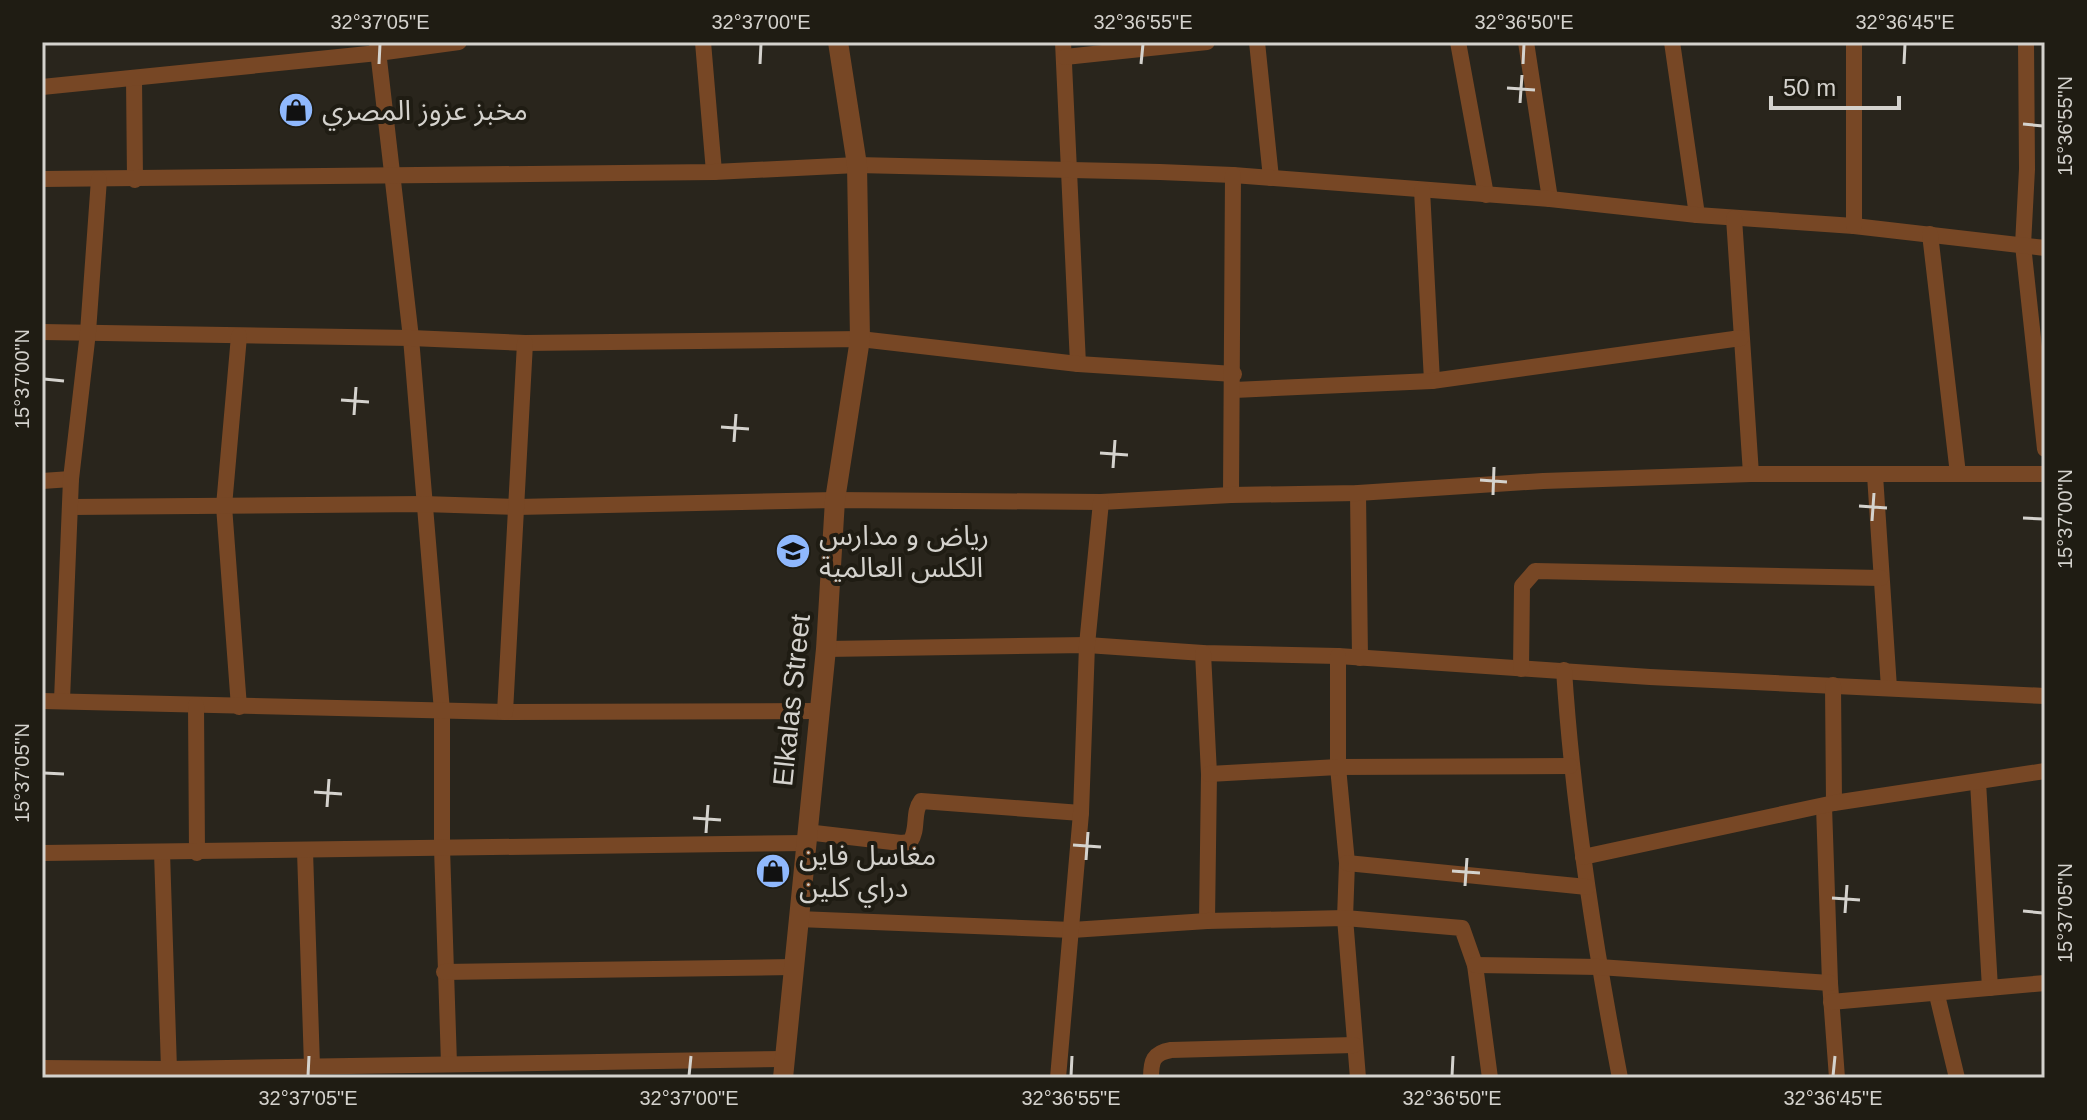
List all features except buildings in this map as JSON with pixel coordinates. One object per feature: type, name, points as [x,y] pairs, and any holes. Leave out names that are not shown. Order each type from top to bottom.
[{"type":"street","points":[[42,87],[378,48],[459,42]]},
{"type":"street","points":[[703,42],[714,172]]},
{"type":"street","name":"Elkalas Street","points":[[784,1068],[826,649],[835,500],[860,339],[857,165],[838,42]]},
{"type":"street","points":[[1078,364],[1064,49],[1207,42]]},
{"type":"street","points":[[1257,42],[1271,178]]},
{"type":"street","points":[[1458,42],[1486,195]]},
{"type":"street","points":[[1526,42],[1550,199]]},
{"type":"street","points":[[1672,42],[1697,215]]},
{"type":"street","points":[[1854,42],[1854,226]]},
{"type":"street","points":[[2026,42],[2027,169],[2023,245],[2039,341],[2045,449]]},
{"type":"street","points":[[378,48],[411,338],[442,711],[444,972],[449,1064]]},
{"type":"street","points":[[134,78],[135,180]]},
{"type":"street","points":[[42,179],[714,172],[857,165],[1233,175],[1854,226],[2045,248]]},
{"type":"street","points":[[2027,169],[2045,165]]},
{"type":"street","points":[[1231,495],[1233,175]]},
{"type":"street","points":[[62,700],[71,479],[88,332],[99,179]]},
{"type":"street","points":[[1422,190],[1432,381]]},
{"type":"street","points":[[1734,218],[1751,474]]},
{"type":"street","points":[[1930,234],[1958,474]]},
{"type":"street","points":[[42,332],[411,338],[525,343],[860,339],[1234,382],[1432,381],[1741,338]]},
{"type":"street","points":[[239,336],[224,506],[239,707]]},
{"type":"street","points":[[505,712],[525,343]]},
{"type":"street","points":[[71,507],[423,504],[517,507],[835,500],[1101,502],[1751,474],[2045,474]]},
{"type":"street","points":[[1875,475],[1889,688]]},
{"type":"street","points":[[42,481],[71,479]]},
{"type":"street","points":[[1358,493],[1360,658]]},
{"type":"street","points":[[1058,1078],[1081,813],[1087,645],[1101,502]]},
{"type":"street","points":[[1521,669],[1522,586],[1535,571],[1881,578]]},
{"type":"street","points":[[826,649],[1087,645],[2045,696]]},
{"type":"street","points":[[1203,653],[1209,774],[1207,921]]},
{"type":"street","points":[[1338,656],[1338,767],[1347,863],[1345,918],[1358,1078]]},
{"type":"street","points":[[1564,670],[1570,766],[1599,967],[1620,1078]]},
{"type":"street","points":[[1833,685],[1829,805],[1830,983],[1837,1078]]},
{"type":"street","points":[[42,701],[505,712],[819,711]]},
{"type":"street","points":[[196,705],[197,853]]},
{"type":"street","points":[[1209,774],[1338,767],[1570,766]]},
{"type":"street","points":[[1583,857],[1829,805],[2045,771]]},
{"type":"street","points":[[1978,782],[1990,988]]},
{"type":"street","points":[[42,853],[305,851],[805,838],[901,843],[910,842],[916,834],[917,806],[921,801],[1081,813]]},
{"type":"street","points":[[305,851],[312,1066]]},
{"type":"street","points":[[162,852],[169,1069]]},
{"type":"street","points":[[1347,863],[1587,887]]},
{"type":"street","points":[[798,919],[1072,930],[1207,921],[1345,918],[1462,928],[1475,965],[1490,1078]]},
{"type":"street","points":[[1475,965],[1599,967],[1830,983]]},
{"type":"street","points":[[444,972],[793,967]]},
{"type":"street","points":[[1831,1002],[1937,995],[2045,983]]},
{"type":"street","points":[[1937,995],[1957,1078]]},
{"type":"street","points":[[1151,1078],[1154,1057],[1171,1050],[1354,1045]]},
{"type":"street","points":[[42,1068],[205,1072],[312,1066],[401,1072],[449,1064],[623,1060],[784,1068]]},
{"type":"street","points":[[623,1060],[623,1078]]},
{"type":"place","name":"مخبز عزوز المصري","points":[[296,110]]},
{"type":"place","name":"رياض و مدارس الكلس العالمية","points":[[793,551]]},
{"type":"place","name":"مغاسل فاين دراي كلين","points":[[773,871]]}]
